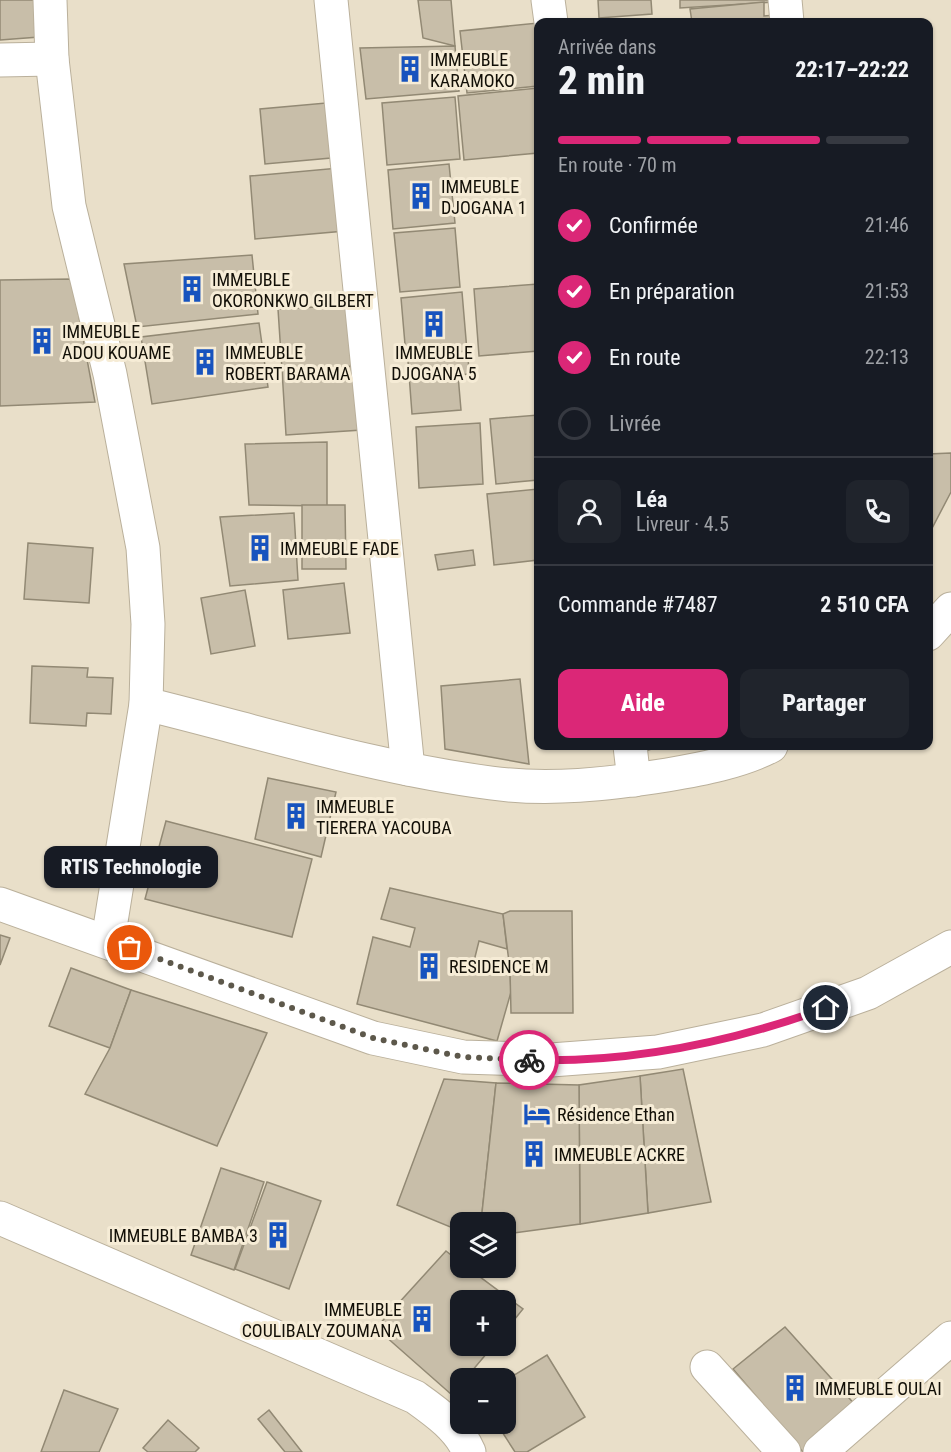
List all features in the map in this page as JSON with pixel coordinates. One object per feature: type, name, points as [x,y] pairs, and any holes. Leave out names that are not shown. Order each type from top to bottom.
[{"type":"street","points":[[50,0],[52,59],[69,206],[110,374],[143,548],[148,624],[146,704],[108,940]]},
{"type":"street","points":[[332,0],[408,769]]},
{"type":"street","points":[[548,0],[550,18]]},
{"type":"street","points":[[785,0],[787,18]]},
{"type":"street","points":[[0,60],[52,59]]},
{"type":"street","points":[[933,629],[951,609]]},
{"type":"street","points":[[146,704],[408,769],[493,783],[574,786],[634,780],[709,768],[760,750]]},
{"type":"street","points":[[630,750],[634,780]]},
{"type":"street","points":[[0,904],[108,940],[373,1038],[463,1057],[552,1060],[658,1052],[763,1030],[868,993],[951,947]]},
{"type":"street","points":[[0,1218],[415,1397],[438,1413],[460,1448]]},
{"type":"street","points":[[820,1452],[951,1338]]},
{"type":"street","points":[[707,1367],[784,1452]]},
{"type":"building","points":[[0,0],[37,0],[39,37],[0,40]]},
{"type":"building","points":[[418,0],[451,0],[455,46],[423,38]]},
{"type":"building","points":[[598,0],[651,0],[652,14],[599,18]]},
{"type":"building","points":[[680,0],[775,0],[775,2],[680,8]]},
{"type":"building","points":[[764,2],[764,16],[775,15],[775,18],[691,18],[690,9]]},
{"type":"building","points":[[534,23],[534,86],[467,93],[460,31]]},
{"type":"building","name":"IMMEUBLE KARAMOKO","points":[[455,46],[459,91],[366,99],[360,48]]},
{"type":"building","points":[[534,88],[534,153],[464,160],[458,96]]},
{"type":"building","points":[[455,97],[460,159],[387,165],[382,103]]},
{"type":"building","points":[[326,103],[331,158],[265,164],[260,109]]},
{"type":"building","name":"IMMEUBLE DJOGANA 1","points":[[449,164],[455,223],[393,229],[388,170]]},
{"type":"building","points":[[339,168],[345,231],[255,239],[250,176]]},
{"type":"building","points":[[455,228],[460,287],[400,292],[394,233]]},
{"type":"building","name":"IMMEUBLE OKORONKWO GILBERT","points":[[252,255],[258,314],[137,327],[124,264]]},
{"type":"building","name":"IMMEUBLE ADOU KOUAME","points":[[72,279],[95,402],[0,406],[0,280]]},
{"type":"building","points":[[534,284],[534,351],[479,356],[474,289]]},
{"type":"building","name":"IMMEUBLE DJOGANA 5","points":[[462,292],[467,351],[406,356],[401,298]]},
{"type":"building","points":[[354,305],[358,366],[282,370],[278,309]]},
{"type":"building","name":"IMMEUBLE ROBERT BARAMA","points":[[259,323],[268,387],[152,404],[141,337]]},
{"type":"building","points":[[468,356],[469,374],[458,375],[461,410],[412,414],[408,361]]},
{"type":"building","points":[[358,366],[362,430],[286,435],[282,370]]},
{"type":"building","points":[[534,415],[534,480],[496,484],[490,419]]},
{"type":"building","points":[[480,423],[483,484],[419,488],[416,427]]},
{"type":"building","points":[[327,442],[327,506],[249,505],[245,444]]},
{"type":"building","points":[[951,453],[951,492],[933,526],[933,454]]},
{"type":"building","points":[[534,489],[534,560],[494,565],[487,494]]},
{"type":"building","points":[[302,505],[345,505],[346,569],[302,569]]},
{"type":"building","name":"IMMEUBLE FADE","points":[[294,513],[298,580],[230,586],[220,517]]},
{"type":"building","points":[[28,543],[93,548],[89,603],[24,599]]},
{"type":"building","points":[[473,550],[475,565],[438,570],[435,555]]},
{"type":"building","points":[[344,583],[350,633],[288,639],[283,590]]},
{"type":"building","points":[[245,590],[255,646],[211,654],[201,598]]},
{"type":"building","points":[[32,666],[88,668],[87,677],[113,678],[111,714],[87,713],[86,726],[30,723]]},
{"type":"building","points":[[520,679],[529,764],[445,749],[441,686]]},
{"type":"building","name":"IMMEUBLE TIERERA YACOUBA","points":[[268,778],[336,792],[321,857],[255,839]]},
{"type":"building","points":[[166,821],[312,859],[292,937],[145,899]]},
{"type":"building","name":"RESIDENCE M","points":[[390,888],[503,914],[507,949],[479,941],[474,961],[510,970],[511,992],[497,1041],[357,1004],[373,937],[410,947],[415,928],[381,919]]},
{"type":"building","points":[[510,911],[572,911],[573,1013],[511,1013],[510,970],[503,914]]},
{"type":"building","points":[[0,935],[10,938],[0,965]]},
{"type":"building","points":[[71,968],[131,990],[110,1048],[49,1026]]},
{"type":"building","points":[[131,990],[267,1033],[217,1146],[85,1094],[110,1048]]},
{"type":"building","points":[[683,1069],[711,1202],[648,1213],[640,1076]]},
{"type":"building","points":[[640,1076],[648,1213],[580,1224],[579,1085]]},
{"type":"building","points":[[444,1079],[496,1083],[482,1212],[450,1212],[450,1227],[397,1205]]},
{"type":"building","name":"IMMEUBLE ACKRE","points":[[496,1083],[579,1085],[580,1224],[516,1233],[516,1212],[482,1212]]},
{"type":"building","points":[[221,1168],[264,1182],[234,1270],[191,1255]]},
{"type":"building","name":"IMMEUBLE BAMBA 3","points":[[267,1182],[321,1201],[289,1289],[235,1269]]},
{"type":"building","name":"IMMEUBLE COULIBALY ZOUMANA","points":[[446,1251],[450,1254],[450,1278],[481,1278],[498,1290],[450,1290],[450,1356],[485,1356],[474,1368],[450,1368],[450,1393],[376,1328]]},
{"type":"building","name":"IMMEUBLE COULIBALY ZOUMANA","points":[[516,1304],[523,1309],[516,1318]]},
{"type":"building","name":"IMMEUBLE OULAI","points":[[785,1327],[858,1408],[807,1452],[803,1452],[733,1369]]},
{"type":"building","points":[[547,1355],[585,1417],[527,1452],[515,1452],[503,1434],[516,1434],[516,1374]]},
{"type":"building","points":[[64,1390],[118,1409],[99,1452],[41,1452]]},
{"type":"building","points":[[269,1410],[302,1452],[285,1452],[258,1419]]},
{"type":"building","points":[[168,1420],[199,1448],[195,1452],[148,1452],[143,1448]]},
{"type":"way so far","points":[[130,948],[373,1038],[463,1057],[529,1060]]},
{"type":"place","name":"IMMEUBLE KARAMOKO","points":[[410,69]]},
{"type":"place","name":"IMMEUBLE DJOGANA 1","points":[[421,196]]},
{"type":"place","name":"IMMEUBLE OKORONKWO GILBERT","points":[[192,289]]},
{"type":"place","name":"IMMEUBLE DJOGANA 5","points":[[434,324]]},
{"type":"place","name":"IMMEUBLE ADOU KOUAME","points":[[42,341]]},
{"type":"place","name":"IMMEUBLE ROBERT BARAMA","points":[[205,362]]},
{"type":"place","name":"IMMEUBLE FADE","points":[[260,548]]},
{"type":"place","name":"IMMEUBLE TIERERA YACOUBA","points":[[296,816]]},
{"type":"place","name":"RTIS Technologie","points":[[130,948]]},
{"type":"place","name":"RESIDENCE M","points":[[429,966]]},
{"type":"place","name":"Résidence Ethan","points":[[537,1114]]},
{"type":"place","name":"IMMEUBLE ACKRE","points":[[534,1154]]},
{"type":"place","name":"IMMEUBLE BAMBA 3","points":[[278,1235]]},
{"type":"place","name":"IMMEUBLE COULIBALY ZOUMANA","points":[[422,1319]]},
{"type":"place","name":"IMMEUBLE OULAI","points":[[795,1388]]},
{"type":"route","points":[[529,1060],[658,1052],[763,1030],[826,1008]]}]
